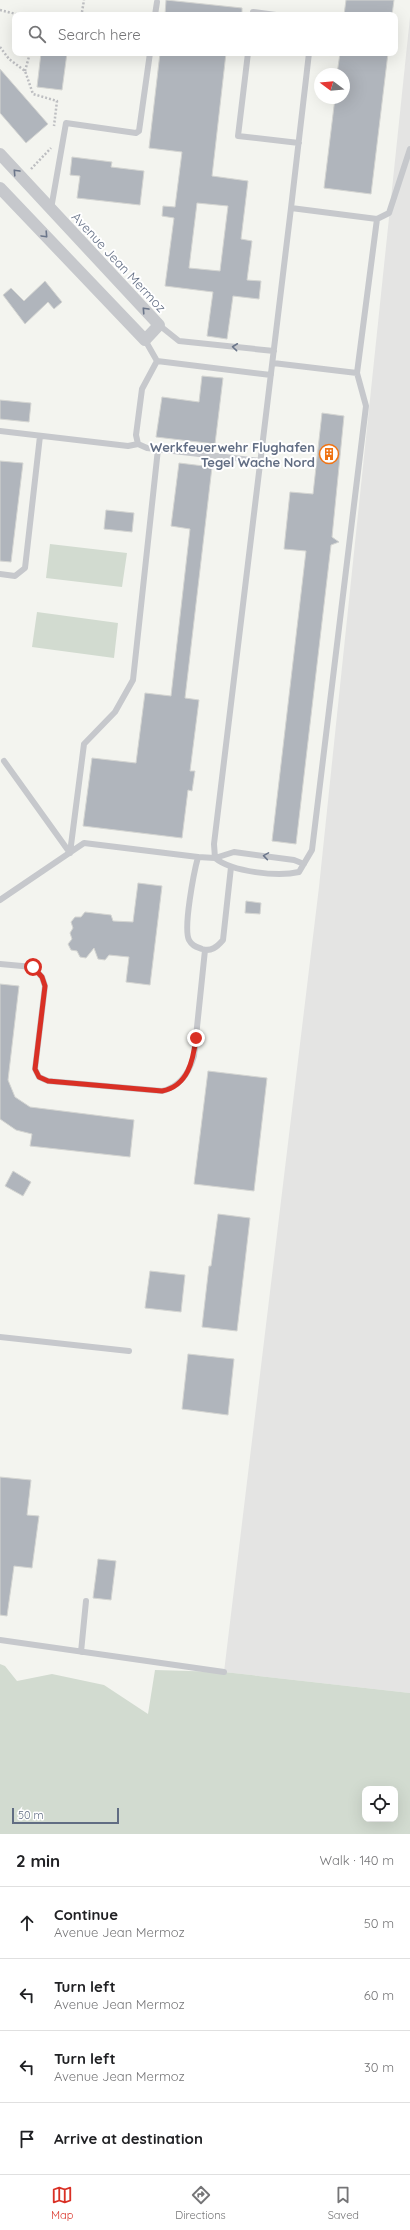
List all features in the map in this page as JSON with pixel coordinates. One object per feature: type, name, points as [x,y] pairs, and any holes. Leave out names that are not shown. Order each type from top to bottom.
[{"type":"street","name":"Avenue Jean Mermoz","points":[[0,154],[159,325],[144,340]]},
{"type":"street","points":[[0,188],[144,340]]},
{"type":"lane","points":[[155,12],[157,2]]},
{"type":"lane","points":[[52,209],[66,123],[136,133],[140,131],[150,56]]},
{"type":"lane","points":[[248,56],[238,136],[299,143]]},
{"type":"lane","points":[[215,858],[214,844],[273,363],[309,56]]},
{"type":"lane","points":[[291,208],[377,219],[390,213],[410,149]]},
{"type":"lane","points":[[215,858],[231,867],[288,875],[299,872],[312,850],[366,406],[357,373],[377,219]]},
{"type":"lane","points":[[159,325],[178,341],[274,351]]},
{"type":"lane","points":[[144,340],[157,361]]},
{"type":"lane","points":[[157,361],[271,375]]},
{"type":"lane","points":[[138,444],[136,435],[142,389],[157,361]]},
{"type":"lane","points":[[273,363],[357,373]]},
{"type":"lane","points":[[0,431],[128,446],[138,444],[142,447],[260,461]]},
{"type":"lane","points":[[0,574],[15,576],[25,568],[40,436]]},
{"type":"lane","points":[[70,853],[84,744],[115,712],[133,680],[158,449]]},
{"type":"lane","points":[[4,761],[70,853]]},
{"type":"lane","points":[[0,900],[84,843],[198,857],[215,858],[234,852],[294,860],[304,864]]},
{"type":"lane","points":[[198,857],[188,922],[189,940],[194,946],[205,950],[215,949],[223,940],[231,867]]},
{"type":"lane","points":[[0,964],[33,967],[42,977],[45,986],[35,1069],[39,1077],[48,1081],[162,1091],[171,1089],[181,1081],[190,1069],[194,1056],[205,950]]},
{"type":"lane","points":[[0,1337],[129,1351]]},
{"type":"lane","points":[[81,1652],[86,1601]]},
{"type":"lane","points":[[0,1640],[224,1672]]},
{"type":"path","points":[[82,12],[84,0]]},
{"type":"path","points":[[0,10],[12,13]]},
{"type":"path","points":[[0,47],[9,59],[25,71],[34,94],[57,101],[53,132]]},
{"type":"path","points":[[25,71],[29,56]]},
{"type":"path","points":[[22,178],[52,148],[52,140]]},
{"type":"shaded area","points":[[410,17],[410,1693],[224,1672],[319,887]]},
{"type":"shaded area","points":[[50,544],[127,553],[122,587],[46,578]]},
{"type":"shaded area","points":[[37,612],[118,623],[114,658],[32,647]]},
{"type":"shaded area","points":[[0,1664],[5,1666],[17,1681],[52,1674],[104,1685],[148,1714],[155,1670],[224,1672],[410,1693],[410,1834],[0,1834]]},
{"type":"building","points":[[166,0],[242,8],[242,12],[165,12]]},
{"type":"building","points":[[346,0],[394,0],[392,12],[344,12]]},
{"type":"building","points":[[41,56],[67,56],[62,90],[37,87]]},
{"type":"building","points":[[160,56],[226,56],[212,176],[248,181],[241,239],[252,241],[247,280],[261,281],[259,299],[233,296],[227,339],[207,336],[213,292],[165,286],[174,218],[162,216],[163,206],[175,207],[182,152],[149,148]],"holes":[[[197,203],[228,206],[220,271],[189,268]]]},
{"type":"building","points":[[340,56],[388,56],[371,194],[324,188],[334,104],[350,104],[350,68],[338,68]]},
{"type":"building","points":[[0,69],[48,124],[26,143],[0,113]]},
{"type":"building","points":[[72,157],[112,162],[111,167],[144,171],[140,205],[77,198],[80,176],[70,175]]},
{"type":"building","points":[[45,281],[62,302],[54,309],[48,302],[25,324],[3,295],[11,288],[24,301]]},
{"type":"building","points":[[202,376],[223,378],[215,444],[156,437],[162,397],[199,402]]},
{"type":"building","points":[[0,400],[31,403],[29,422],[0,419]]},
{"type":"building","points":[[322,413],[344,416],[332,537],[339,542],[331,545],[296,844],[272,841],[306,551],[284,549],[290,492],[313,494]]},
{"type":"building","points":[[0,461],[23,463],[11,562],[0,561]]},
{"type":"building","points":[[179,463],[212,467],[185,698],[199,700],[190,771],[195,771],[192,791],[188,790],[182,838],[83,826],[92,758],[136,763],[145,693],[171,696],[190,529],[171,526]]},
{"type":"building","points":[[106,510],[134,513],[132,532],[104,529]]},
{"type":"building","points":[[138,883],[162,886],[150,985],[126,982],[129,957],[109,955],[105,960],[98,959],[94,948],[86,958],[80,957],[77,951],[71,950],[68,944],[72,939],[70,933],[73,928],[71,922],[75,917],[81,917],[85,912],[111,915],[113,921],[133,922]]},
{"type":"building","points":[[246,901],[261,903],[260,914],[245,913]]},
{"type":"building","points":[[0,984],[19,986],[8,1080],[15,1097],[30,1107],[134,1120],[130,1157],[30,1146],[32,1134],[16,1130],[0,1119]]},
{"type":"building","points":[[208,1071],[267,1078],[254,1191],[194,1184]]},
{"type":"building","points":[[13,1171],[31,1182],[23,1196],[5,1186]]},
{"type":"building","points":[[218,1214],[250,1218],[237,1331],[202,1327],[209,1266],[211,1266]]},
{"type":"building","points":[[150,1271],[185,1275],[181,1312],[145,1308]]},
{"type":"building","points":[[188,1354],[234,1359],[228,1415],[182,1409]]},
{"type":"building","points":[[0,1477],[31,1480],[27,1515],[39,1516],[32,1568],[14,1566],[7,1616],[0,1615]]},
{"type":"building","points":[[98,1559],[116,1561],[111,1600],[93,1598]]},
{"type":"place","name":"Werkfeuerwehr Flughafen Tegel Wache Nord","points":[[329,454]]},
{"type":"route","points":[[33,967],[42,977],[45,986],[35,1069],[39,1077],[48,1081],[162,1091],[171,1089],[181,1081],[190,1069],[194,1056],[196,1038]]}]
